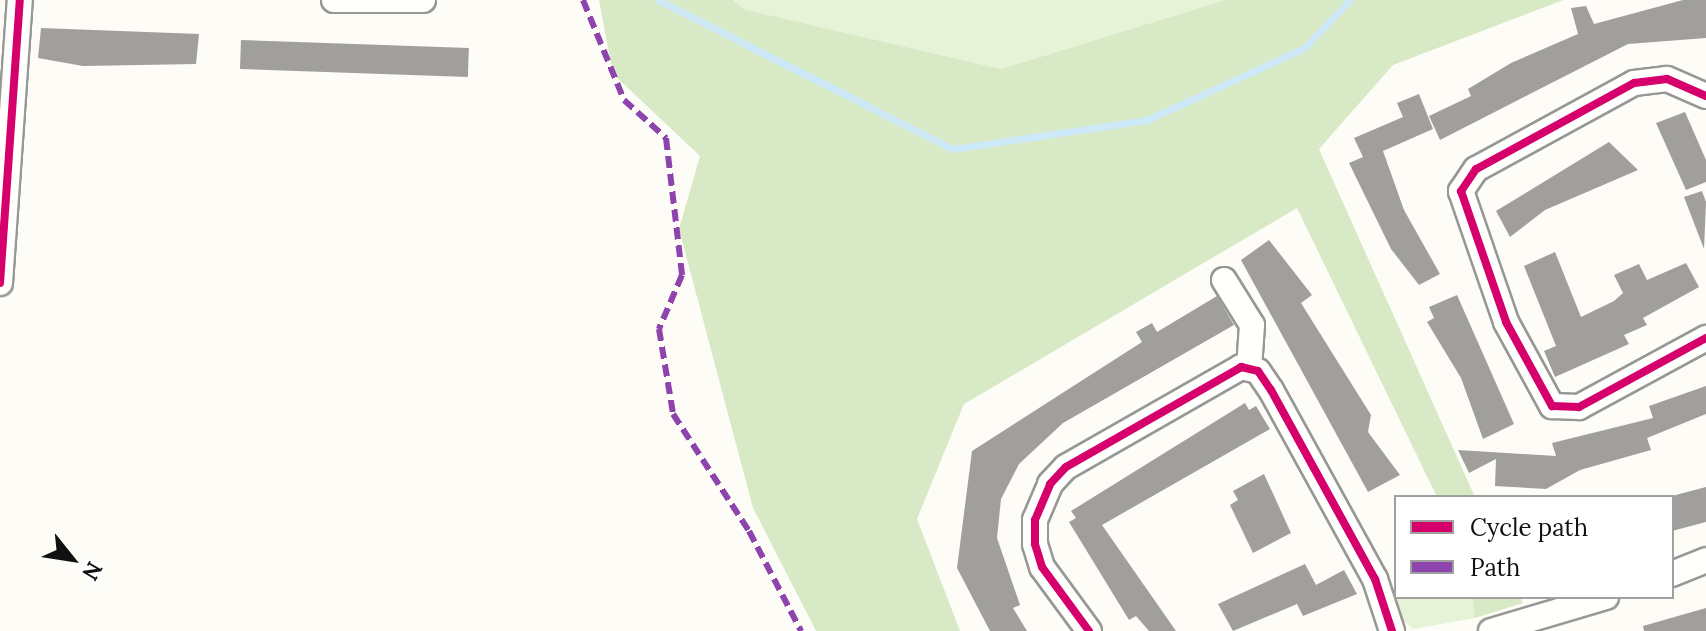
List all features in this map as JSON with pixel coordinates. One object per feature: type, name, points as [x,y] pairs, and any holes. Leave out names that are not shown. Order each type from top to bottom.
[{"type":"street","points":[[1,283],[8,42],[20,0]]},
{"type":"street","points":[[334,0],[423,0]]},
{"type":"street","points":[[1706,96],[1667,79],[1634,83],[1476,169],[1461,191],[1506,322],[1552,406],[1579,407],[1706,338]]},
{"type":"street","points":[[1224,280],[1252,325],[1249,368]]},
{"type":"street","points":[[1089,631],[1042,567],[1035,544],[1050,484],[1066,467],[1228,371],[1249,368],[1264,378],[1375,579],[1392,631]]},
{"type":"street","points":[[1674,573],[1706,560]]},
{"type":"street","points":[[1491,631],[1599,599]]},
{"type":"green space","points":[[599,0],[733,0],[743,9],[1001,69],[1225,0],[1563,0],[1393,65],[1319,149],[1474,495],[1436,495],[1297,208],[964,404],[917,519],[960,631],[816,631],[753,508],[679,229],[700,156],[613,74]]},
{"type":"green space","points":[[733,0],[1225,0],[1001,69],[743,9]]},
{"type":"green space","points":[[1392,592],[1394,599],[1472,599],[1475,618],[1413,629],[1399,617]]},
{"type":"green space","points":[[1472,599],[1521,599],[1523,603],[1475,618]]},
{"type":"building","points":[[1683,0],[1706,0],[1706,38],[1628,44],[1440,140],[1429,116],[1471,96],[1468,89],[1511,63],[1578,34],[1571,8],[1586,6],[1594,24]]},
{"type":"building","points":[[41,28],[199,34],[196,64],[83,66],[38,58]]},
{"type":"building","points":[[241,40],[469,48],[468,77],[240,69]]},
{"type":"building","points":[[1419,94],[1433,129],[1383,151],[1404,210],[1440,274],[1419,285],[1391,249],[1349,163],[1363,157],[1354,138],[1403,117],[1397,103]]},
{"type":"building","points":[[1685,112],[1706,160],[1706,182],[1686,190],[1656,123]]},
{"type":"building","points":[[1609,142],[1638,170],[1545,210],[1510,237],[1496,211]]},
{"type":"building","points":[[1702,191],[1706,202],[1704,249],[1684,197]]},
{"type":"building","points":[[1269,240],[1312,295],[1301,303],[1371,415],[1368,432],[1400,475],[1368,492],[1241,260]]},
{"type":"building","points":[[1555,252],[1581,317],[1614,301],[1623,293],[1614,275],[1639,264],[1647,280],[1686,263],[1699,287],[1643,318],[1647,325],[1624,335],[1629,344],[1555,377],[1544,351],[1556,346],[1524,266]]},
{"type":"building","points":[[1457,295],[1514,424],[1483,439],[1461,378],[1427,322],[1434,318],[1429,307]]},
{"type":"building","points":[[1217,296],[1234,325],[1063,423],[1019,464],[1001,499],[997,538],[1020,605],[1013,608],[1027,631],[990,631],[957,568],[972,451],[1142,342],[1136,332],[1152,323],[1157,332]]},
{"type":"building","points":[[1706,386],[1706,414],[1647,438],[1651,450],[1580,470],[1546,489],[1495,486],[1496,459],[1469,473],[1458,450],[1556,456],[1552,443],[1653,418],[1649,406]]},
{"type":"building","points":[[1245,403],[1249,410],[1256,406],[1270,429],[1102,525],[1176,631],[1149,631],[1136,616],[1129,620],[1069,522],[1076,518],[1071,511]]},
{"type":"building","points":[[1264,474],[1291,533],[1253,553],[1230,505],[1238,500],[1233,491]]},
{"type":"building","points":[[1706,487],[1706,522],[1674,530],[1674,495]]},
{"type":"building","points":[[1305,564],[1316,585],[1344,570],[1357,594],[1303,616],[1297,604],[1233,631],[1218,604]]},
{"type":"building","points":[[1706,608],[1706,631],[1644,631],[1643,626]]},
{"type":"waterway","points":[[658,0],[953,149],[1147,120],[1304,48],[1350,0]]},
{"type":"marked path","points":[[583,0],[624,100],[666,138],[682,275],[659,329],[673,414],[749,531],[801,631]]},
{"type":"cycle path","points":[[0,283],[20,0]]},
{"type":"cycle path","points":[[1706,96],[1667,79],[1634,83],[1476,169],[1461,191],[1506,322],[1552,406],[1579,407],[1706,338]]},
{"type":"cycle path","points":[[1089,631],[1042,567],[1035,544],[1035,520],[1050,484],[1066,467],[1241,367],[1258,371],[1271,390],[1375,579],[1392,631]]}]
